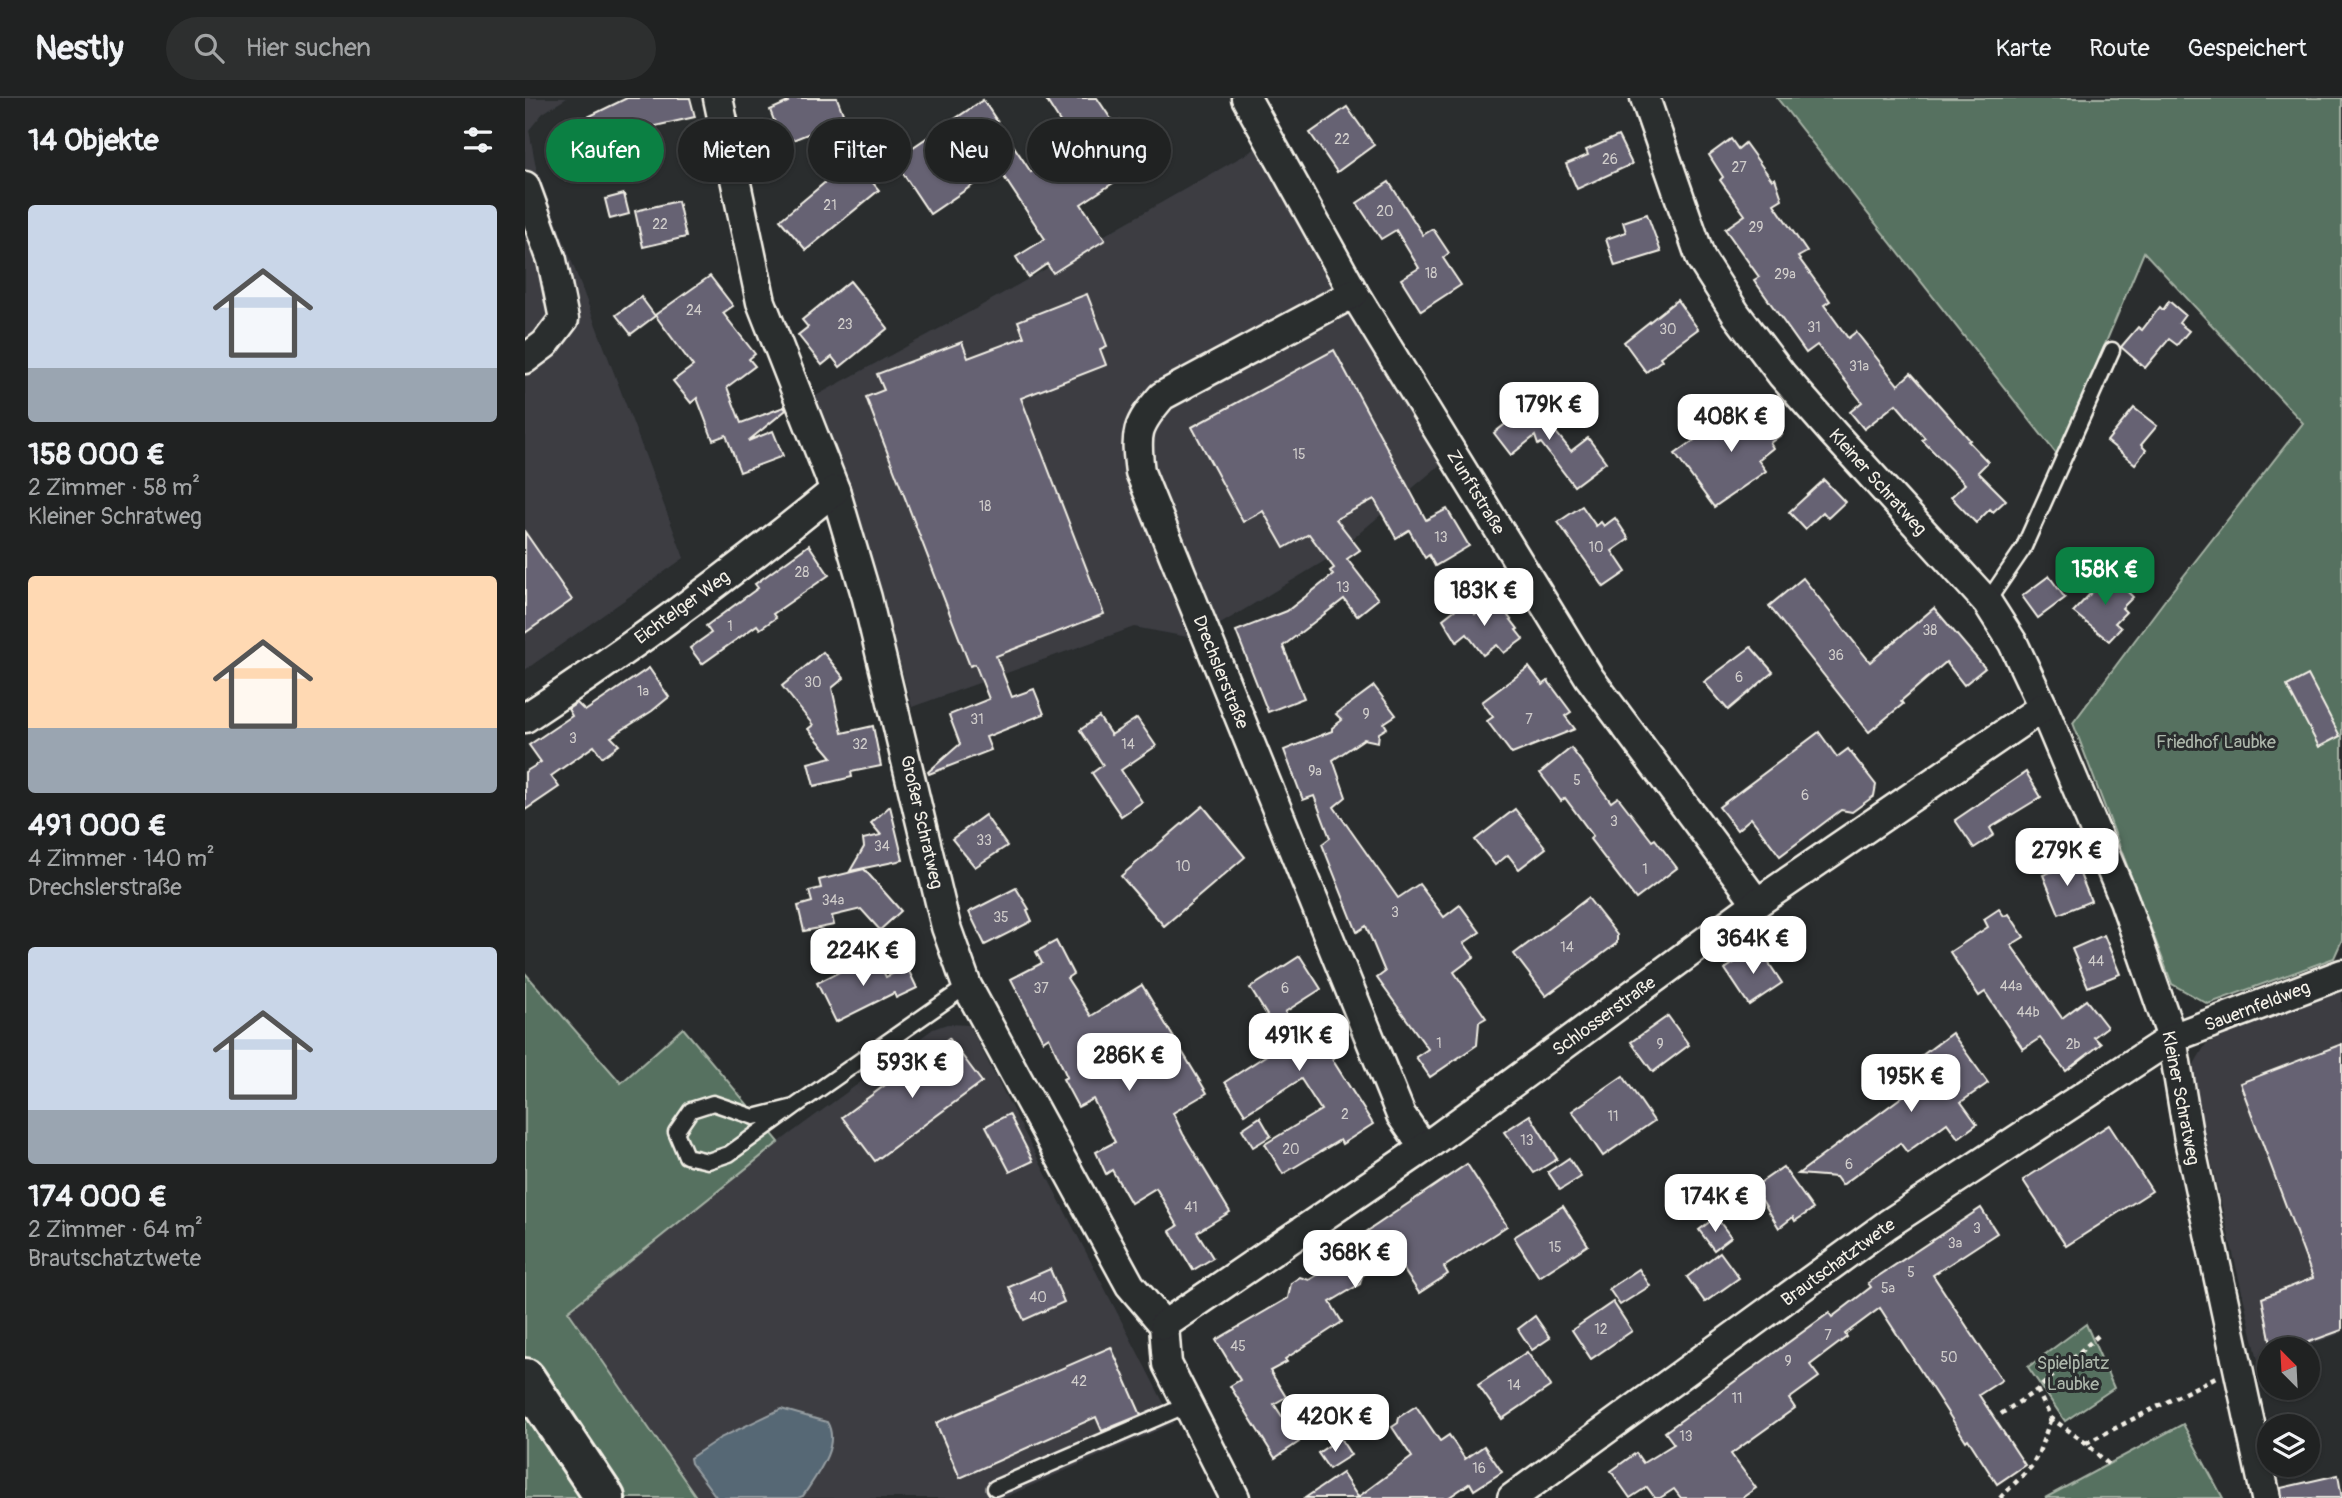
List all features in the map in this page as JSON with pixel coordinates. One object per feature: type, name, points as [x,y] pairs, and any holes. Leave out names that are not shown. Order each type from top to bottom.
[{"type":"main road","points":[[525,1378],[605,1498]]},
{"type":"street","name":"Großer Schratweg","points":[[718,98],[761,302],[835,490],[870,611],[946,927],[967,986],[1130,1285],[1164,1325]]},
{"type":"street","name":"Zunftstraße","points":[[1245,98],[1354,293],[1589,677],[1756,903]]},
{"type":"street","name":"Kleiner Schratweg","points":[[1645,98],[1701,259],[1736,314],[1782,375],[1832,433],[1987,602],[2013,643],[2043,707],[2124,900],[2172,1038],[2189,1140],[2266,1498]]},
{"type":"street","points":[[525,186],[552,260],[564,319],[545,344],[525,359]]},
{"type":"street","name":"Drechslerstraße","points":[[1354,293],[1162,396],[1142,419],[1136,444],[1140,472],[1401,1115],[1424,1148]]},
{"type":"street","name":"Eichtelger Weg","points":[[525,718],[583,680],[758,551],[835,490]]},
{"type":"street","name":"Schlosserstraße","points":[[1164,1325],[1424,1148],[1756,903],[2043,707]]},
{"type":"street","name":"Sauernfeldweg","points":[[2172,1038],[2342,974]]},
{"type":"street","name":"Brautschatztwete","points":[[1512,1498],[1888,1224],[2172,1038]]},
{"type":"street","points":[[1164,1325],[1167,1364],[1235,1498]]},
{"type":"lane","points":[[1987,602],[2023,549],[2112,350]]},
{"type":"lane","points":[[794,1107],[754,1118],[713,1103],[691,1110],[676,1132],[686,1156],[708,1161],[729,1154],[967,986]]},
{"type":"lane","points":[[995,1488],[1187,1405]]},
{"type":"path","points":[[2001,1414],[2037,1390],[2100,1334]]},
{"type":"path","points":[[2086,1443],[2238,1366]]},
{"type":"path","points":[[2037,1390],[2051,1418],[2086,1443],[2108,1464]]},
{"type":"path","points":[[2000,1498],[2031,1467],[2051,1418]]},
{"type":"shaded area","points":[[525,98],[567,98],[543,113],[529,130],[536,167],[684,558],[525,670]]},
{"type":"shaded area","points":[[1255,149],[1441,464],[1331,557],[1222,623],[1188,637],[1134,627],[912,707],[872,560],[810,399],[979,307]]},
{"type":"shaded area","points":[[2342,986],[2342,1333],[2321,1341],[2321,1337],[2257,1337],[2257,1356],[2190,1071],[2206,1044]]},
{"type":"shaded area","points":[[947,1024],[969,1025],[1174,1423],[1003,1498],[697,1498],[568,1311],[779,1142],[933,1029]]},
{"type":"green space","name":"Friedhof Laubke","points":[[1777,98],[2342,98],[2342,940],[2334,958],[2208,1004],[2172,984],[2073,723],[2303,423],[2144,252],[2058,456]]},
{"type":"green space","points":[[525,973],[621,1083],[683,1028],[779,1142],[568,1311],[697,1498],[525,1498]]},
{"type":"green space","name":"Spielplatz Laubke","points":[[2086,1324],[2114,1388],[2065,1421],[2028,1367]]},
{"type":"green space","points":[[2183,1424],[2223,1498],[2045,1498]]},
{"type":"water","points":[[781,1409],[827,1422],[831,1431],[825,1460],[803,1496],[717,1498],[690,1458],[720,1438]]},
{"type":"building","points":[[627,98],[690,98],[695,117],[664,124],[664,119],[584,119]]},
{"type":"building","points":[[786,98],[837,98],[845,119],[808,119],[808,134],[794,140],[794,119],[773,119],[770,110],[788,102]]},
{"type":"building","points":[[1045,98],[1097,98],[1111,119],[1058,119]]},
{"type":"building","points":[[983,100],[996,119],[955,119]]},
{"type":"building","points":[[1347,107],[1374,145],[1337,172],[1310,133]]},
{"type":"building","points":[[1618,136],[1632,164],[1577,189],[1566,164],[1588,155],[1586,150]]},
{"type":"building","points":[[925,139],[925,182],[977,182],[930,214],[909,182],[911,182],[911,149]]},
{"type":"building","points":[[1731,139],[1738,149],[1745,143],[1772,180],[1775,178],[1782,199],[1774,204],[1807,252],[1798,257],[1830,301],[1824,305],[1848,338],[1856,332],[1898,385],[1911,373],[1988,462],[1978,472],[2006,500],[1993,512],[1990,509],[1976,523],[1951,497],[1965,484],[1922,440],[1925,438],[1896,404],[1864,429],[1850,412],[1862,402],[1817,345],[1806,353],[1754,280],[1759,277],[1725,229],[1745,215],[1720,180],[1723,177],[1709,155]]},
{"type":"building","points":[[1013,145],[1027,166],[1027,182],[1115,182],[1081,204],[1105,240],[1053,273],[1047,264],[1028,277],[1016,257],[1045,239],[1007,182],[1013,182]]},
{"type":"building","points":[[825,182],[872,182],[879,190],[806,250],[780,220]]},
{"type":"building","points":[[1389,182],[1423,235],[1433,229],[1449,253],[1443,258],[1461,285],[1421,311],[1401,279],[1419,268],[1396,230],[1381,239],[1357,203]]},
{"type":"building","points":[[624,194],[629,214],[610,219],[605,199]]},
{"type":"building","points":[[678,201],[686,237],[643,247],[635,211]]},
{"type":"building","points":[[1647,214],[1661,252],[1615,266],[1606,239],[1626,232],[1623,222]]},
{"type":"building","points":[[710,276],[733,306],[723,313],[755,354],[749,359],[755,366],[727,387],[741,423],[784,407],[786,410],[748,441],[773,431],[783,456],[740,472],[726,435],[713,440],[697,398],[691,403],[673,381],[693,366],[655,315]]},
{"type":"building","points":[[850,281],[888,328],[840,367],[832,357],[822,365],[798,335],[808,327],[802,320]]},
{"type":"building","points":[[1087,294],[1107,346],[1100,349],[1106,365],[1021,398],[1104,614],[996,656],[1012,697],[1034,689],[1044,714],[986,737],[991,750],[929,774],[928,772],[960,744],[949,715],[989,699],[975,664],[970,666],[866,397],[884,390],[877,374],[962,342],[968,358],[1024,337],[1018,321]]},
{"type":"building","points":[[641,297],[655,316],[631,334],[616,315]]},
{"type":"building","points":[[1677,300],[1698,329],[1660,357],[1662,360],[1646,372],[1624,342]]},
{"type":"building","points":[[2169,301],[2185,315],[2179,323],[2189,331],[2177,345],[2169,339],[2145,368],[2121,347],[2138,327],[2142,330],[2160,307],[2163,310]]},
{"type":"building","points":[[1334,350],[1426,520],[1447,509],[1469,546],[1435,566],[1429,555],[1425,558],[1409,530],[1396,538],[1374,499],[1336,519],[1360,550],[1347,559],[1378,599],[1357,616],[1344,599],[1283,646],[1304,698],[1268,712],[1236,631],[1287,611],[1333,575],[1330,571],[1334,568],[1309,534],[1284,548],[1263,511],[1243,522],[1192,427]]},
{"type":"building","points":[[1519,386],[1571,451],[1588,438],[1606,462],[1574,486],[1541,443],[1538,445],[1535,436],[1511,455],[1494,433],[1523,410],[1514,389]]},
{"type":"building","points":[[1757,400],[1782,434],[1770,443],[1773,448],[1758,460],[1766,471],[1714,507],[1675,454],[1707,431],[1711,436]]},
{"type":"building","points":[[2134,408],[2157,426],[2141,445],[2146,450],[2135,464],[2107,441]]},
{"type":"building","points":[[1824,480],[1845,502],[1828,518],[1823,512],[1805,529],[1789,512]]},
{"type":"building","points":[[1582,506],[1596,526],[1601,522],[1604,526],[1615,518],[1629,539],[1612,551],[1626,572],[1604,587],[1558,522]]},
{"type":"building","points":[[525,532],[572,600],[525,633]]},
{"type":"building","points":[[809,545],[829,575],[773,614],[776,618],[760,629],[757,625],[702,664],[690,648],[711,633],[706,626],[758,588],[755,584]]},
{"type":"building","points":[[2109,574],[2133,597],[2122,608],[2126,612],[2115,623],[2121,628],[2109,641],[2073,612]]},
{"type":"building","points":[[2049,576],[2065,598],[2038,618],[2022,596]]},
{"type":"building","points":[[1803,578],[1870,662],[1934,608],[1985,668],[1964,685],[1946,662],[1901,701],[1903,704],[1869,732],[1769,606]]},
{"type":"building","points":[[1466,601],[1475,614],[1485,607],[1489,612],[1499,604],[1523,639],[1504,653],[1497,645],[1483,655],[1467,634],[1457,642],[1443,619]]},
{"type":"building","points":[[1751,647],[1773,672],[1728,710],[1704,682]]},
{"type":"building","points":[[823,652],[844,678],[832,688],[842,733],[873,726],[881,766],[851,772],[852,777],[814,786],[808,763],[832,757],[808,729],[813,725],[782,686]]},
{"type":"building","points":[[1529,667],[1543,685],[1548,681],[1571,712],[1565,716],[1575,729],[1512,754],[1487,721],[1493,717],[1482,702]]},
{"type":"building","points":[[649,668],[669,697],[611,737],[619,745],[602,757],[594,746],[551,776],[559,787],[525,810],[525,772],[541,762],[529,745],[572,716],[568,709],[577,703],[585,711]]},
{"type":"building","points":[[2308,675],[2340,736],[2319,747],[2287,686]]},
{"type":"building","points":[[1374,686],[1396,715],[1384,723],[1387,728],[1379,733],[1378,742],[1364,739],[1333,760],[1346,797],[1334,807],[1398,898],[1419,884],[1444,917],[1460,905],[1480,932],[1464,943],[1474,957],[1454,972],[1486,1018],[1479,1022],[1477,1045],[1430,1077],[1416,1057],[1428,1049],[1377,978],[1385,972],[1366,926],[1357,932],[1322,844],[1330,838],[1314,796],[1303,800],[1284,750],[1332,731],[1342,720],[1336,714]]},
{"type":"building","points":[[1099,717],[1111,735],[1137,718],[1156,746],[1121,770],[1142,802],[1121,816],[1092,773],[1103,765],[1080,730]]},
{"type":"building","points":[[1819,732],[1837,757],[1848,749],[1876,785],[1874,796],[1852,812],[1841,810],[1780,856],[1751,818],[1737,830],[1719,807]]},
{"type":"building","points":[[1571,748],[1611,802],[1618,797],[1677,868],[1636,899],[1590,839],[1593,836],[1565,798],[1561,801],[1540,773]]},
{"type":"building","points":[[2026,772],[2041,797],[1990,828],[1994,835],[1974,848],[1955,820]]},
{"type":"building","points":[[890,806],[903,860],[850,871],[864,847],[863,839],[881,835],[871,823]]},
{"type":"building","points":[[1203,806],[1245,857],[1164,926],[1121,876]]},
{"type":"building","points":[[1515,809],[1546,848],[1519,869],[1508,855],[1495,865],[1475,840]]},
{"type":"building","points":[[985,815],[1007,846],[975,867],[952,839]]},
{"type":"building","points":[[2075,862],[2091,901],[2059,914],[2043,875]]},
{"type":"building","points":[[864,869],[901,911],[880,930],[861,909],[832,916],[834,925],[804,931],[798,906],[812,902],[809,891],[821,888],[819,880]]},
{"type":"building","points":[[1016,888],[1029,909],[1027,910],[1032,921],[985,945],[969,912]]},
{"type":"building","points":[[1588,898],[1617,935],[1617,943],[1546,996],[1514,954]]},
{"type":"building","points":[[1999,909],[2004,916],[2009,914],[2024,937],[2011,945],[2062,1018],[2086,1000],[2107,1027],[2094,1037],[2101,1044],[2066,1071],[2040,1038],[2023,1049],[1985,992],[1979,996],[1950,952],[1988,927],[1984,919]]},
{"type":"building","points":[[2104,935],[2120,974],[2088,987],[2072,949]]},
{"type":"building","points":[[1056,941],[1073,974],[1067,978],[1091,1016],[1142,985],[1207,1093],[1173,1113],[1230,1212],[1197,1232],[1213,1258],[1193,1270],[1170,1231],[1178,1226],[1156,1188],[1131,1203],[1112,1170],[1106,1174],[1096,1152],[1115,1142],[1093,1099],[1078,1107],[1063,1079],[1067,1077],[1049,1037],[1043,1041],[1011,979],[1042,963],[1036,952]]},
{"type":"building","points":[[1758,947],[1782,983],[1749,1005],[1725,969]]},
{"type":"building","points":[[1300,956],[1321,989],[1285,1012],[1308,1046],[1331,1031],[1342,1053],[1332,1059],[1373,1124],[1342,1144],[1340,1140],[1283,1174],[1265,1144],[1321,1110],[1301,1079],[1245,1114],[1225,1082],[1279,1047],[1264,1024],[1270,1020],[1250,988]]},
{"type":"building","points":[[869,957],[872,963],[877,960],[886,977],[907,967],[917,988],[896,998],[894,993],[836,1022],[817,983]]},
{"type":"building","points":[[1668,1016],[1689,1045],[1653,1072],[1631,1042]]},
{"type":"building","points":[[1952,1033],[1988,1083],[1961,1102],[1977,1124],[1958,1138],[1947,1123],[1907,1152],[1900,1143],[1842,1185],[1836,1177],[1798,1174],[1907,1093],[1903,1087],[1929,1069],[1920,1057]]},
{"type":"building","points":[[949,1038],[982,1082],[875,1161],[842,1117]]},
{"type":"building","points":[[2342,1044],[2342,1330],[2321,1338],[2270,1337],[2262,1298],[2313,1278],[2240,1083]]},
{"type":"building","points":[[1623,1076],[1654,1121],[1603,1156],[1572,1111]]},
{"type":"building","points":[[1009,1114],[1033,1161],[1010,1172],[986,1126]]},
{"type":"building","points":[[1530,1115],[1557,1159],[1534,1173],[1504,1132]]},
{"type":"building","points":[[1260,1117],[1271,1136],[1253,1147],[1242,1129]]},
{"type":"building","points":[[2109,1125],[2152,1191],[2066,1246],[2023,1180]]},
{"type":"building","points":[[1569,1158],[1581,1177],[1560,1190],[1548,1172]]},
{"type":"building","points":[[1467,1164],[1507,1226],[1444,1267],[1448,1274],[1419,1293],[1394,1255],[1362,1276],[1360,1284],[1330,1302],[1342,1322],[1285,1359],[1287,1362],[1270,1371],[1286,1397],[1274,1404],[1299,1442],[1275,1458],[1230,1386],[1240,1380],[1216,1340],[1288,1298],[1291,1283],[1300,1277],[1309,1280],[1334,1265],[1329,1257]]},
{"type":"building","points":[[1783,1167],[1813,1209],[1795,1221],[1793,1217],[1779,1228],[1754,1187]]},
{"type":"building","points":[[1563,1206],[1588,1245],[1539,1277],[1514,1237]]},
{"type":"building","points":[[1981,1208],[1997,1233],[1933,1275],[2002,1380],[1979,1395],[2025,1465],[1997,1484],[1880,1308],[1810,1365],[1819,1377],[1789,1399],[1795,1408],[1731,1454],[1756,1488],[1742,1498],[1681,1498],[1674,1489],[1660,1498],[1655,1498],[1647,1487],[1630,1498],[1611,1471],[1636,1453],[1643,1463],[1674,1444],[1665,1432],[1829,1313],[1832,1317],[1871,1287],[1868,1283]]},
{"type":"building","points":[[1716,1217],[1731,1237],[1714,1250],[1699,1230]]},
{"type":"building","points":[[1720,1252],[1739,1278],[1705,1302],[1687,1277]]},
{"type":"building","points":[[1050,1269],[1064,1302],[1024,1320],[1009,1287]]},
{"type":"building","points":[[1639,1269],[1650,1286],[1620,1305],[1609,1289]]},
{"type":"building","points":[[1613,1302],[1632,1331],[1591,1359],[1572,1330]]},
{"type":"building","points":[[1535,1316],[1550,1338],[1532,1350],[1518,1329]]},
{"type":"building","points":[[1111,1347],[1141,1415],[1102,1431],[1096,1417],[960,1478],[936,1423]]},
{"type":"building","points":[[1527,1352],[1551,1386],[1502,1419],[1478,1385]]},
{"type":"building","points":[[1416,1406],[1440,1441],[1449,1435],[1465,1459],[1484,1446],[1502,1472],[1474,1490],[1470,1483],[1448,1498],[1305,1498],[1342,1473],[1358,1497],[1412,1457],[1392,1427],[1398,1423],[1399,1417]]},
{"type":"building","points":[[1340,1438],[1351,1455],[1329,1469],[1318,1453]]},
{"type":"building","points":[[2338,1475],[2342,1498],[2282,1498],[2281,1488]]}]
